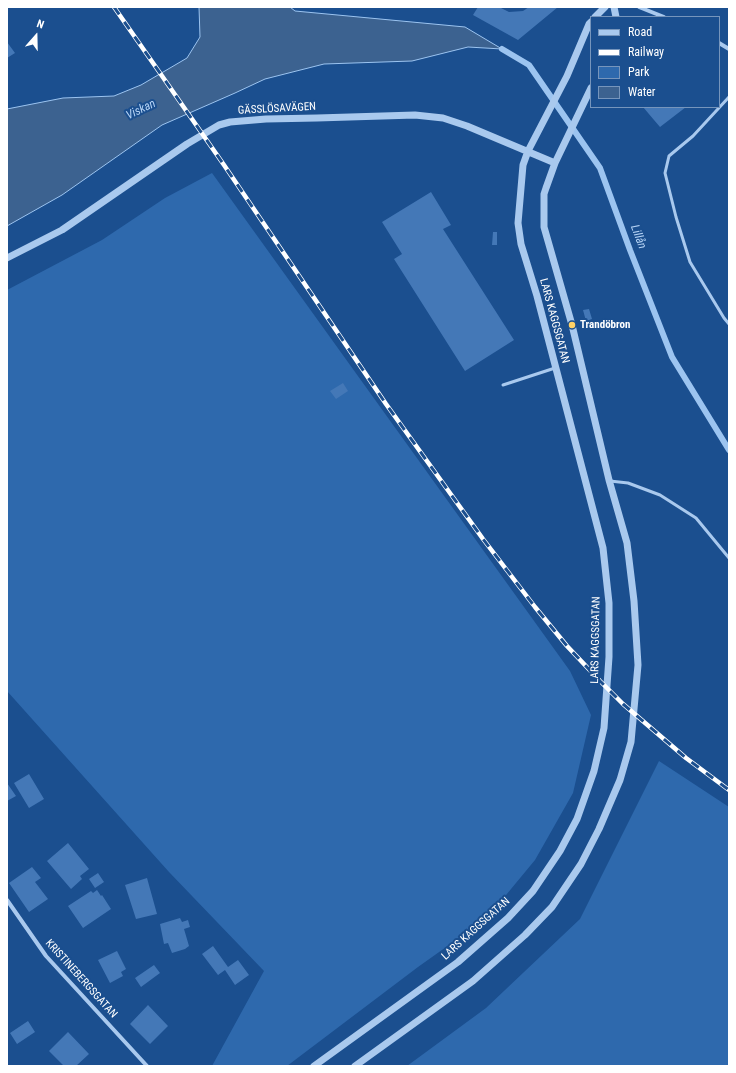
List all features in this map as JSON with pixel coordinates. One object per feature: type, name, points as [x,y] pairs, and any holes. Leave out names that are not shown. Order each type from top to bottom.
[{"type":"street","points":[[596,16],[605,7]]},
{"type":"street","points":[[639,7],[662,16]]},
{"type":"street","name":"LARS KAGGSGATAN","points":[[314,1066],[458,962],[513,912],[533,891],[560,851],[577,819],[594,771],[604,728],[609,657],[609,603],[603,548],[537,296],[521,244],[518,223],[523,166],[528,151],[567,76],[590,23]]},
{"type":"street","points":[[720,44],[729,49]]},
{"type":"street","name":"LARS KAGGSGATAN","points":[[355,1066],[473,981],[525,935],[552,907],[581,864],[599,829],[620,780],[631,742],[638,665],[634,601],[627,543],[609,480],[572,325],[544,228],[544,194],[555,162],[590,90]]},
{"type":"street","name":"GÄSSLÖSAVÄGEN","points":[[7,258],[62,230],[186,144],[219,125],[230,122],[266,119],[415,115],[443,118],[468,126],[555,162]]},
{"type":"street","name":"KRISTINEBERGSGATAN","points":[[7,900],[46,956],[148,1066]]},
{"type":"lane","points":[[720,107],[728,98]]},
{"type":"lane","points":[[719,108],[693,136],[669,156],[665,172],[676,217],[690,262],[729,324]]},
{"type":"lane","points":[[503,385],[555,368]]},
{"type":"lane","points":[[609,480],[628,483],[660,495],[696,518],[729,558]]},
{"type":"green space","points":[[212,173],[570,671],[591,715],[573,793],[535,860],[487,918],[418,967],[287,1066],[212,1066],[264,971],[169,872],[7,691],[7,290],[102,240],[165,198]]},
{"type":"green space","points":[[659,761],[729,807],[729,1066],[407,1066],[486,1008],[580,919]]},
{"type":"water","name":"Viskan","points":[[199,7],[290,7],[295,11],[465,27],[502,49],[468,47],[412,61],[324,64],[265,79],[162,125],[62,195],[7,226],[7,109],[63,98],[114,96],[141,85],[187,58],[200,37]]},
{"type":"building","points":[[478,7],[499,7],[509,12],[523,11],[529,7],[558,7],[518,40],[473,15]]},
{"type":"building","points":[[7,42],[15,53],[7,58]]},
{"type":"building","points":[[644,108],[685,108],[660,127]]},
{"type":"building","points":[[431,192],[451,225],[443,229],[514,340],[465,371],[394,259],[402,254],[382,222]]},
{"type":"building","points":[[493,232],[497,232],[497,245],[492,245]]},
{"type":"building","points":[[589,309],[592,319],[586,321],[583,310]]},
{"type":"building","points":[[343,383],[348,391],[336,399],[330,391]]},
{"type":"building","points":[[29,774],[44,799],[29,808],[14,783]]},
{"type":"building","points":[[7,783],[16,796],[7,801]]},
{"type":"building","points":[[68,843],[89,869],[80,876],[82,879],[71,889],[47,861]]},
{"type":"building","points":[[32,867],[41,878],[35,882],[48,899],[29,912],[9,883]]},
{"type":"building","points":[[98,873],[104,882],[95,888],[89,879]]},
{"type":"building","points":[[147,878],[157,914],[136,919],[125,885]]},
{"type":"building","points":[[97,890],[111,909],[83,928],[68,906],[91,891],[93,893]]},
{"type":"building","points":[[180,918],[182,922],[188,920],[190,927],[184,929],[189,946],[185,949],[172,953],[168,943],[164,944],[160,924]]},
{"type":"building","points":[[213,946],[228,967],[238,960],[249,975],[235,985],[225,970],[218,975],[202,954]]},
{"type":"building","points":[[117,951],[126,969],[121,972],[123,976],[110,983],[98,960]]},
{"type":"building","points":[[154,965],[160,973],[141,987],[135,978]]},
{"type":"building","points":[[148,1005],[168,1026],[150,1044],[130,1024]]},
{"type":"building","points":[[28,1021],[35,1032],[17,1044],[10,1033]]},
{"type":"building","points":[[68,1032],[89,1054],[76,1066],[64,1066],[49,1051]]},
{"type":"waterway","name":"Lillån","points":[[502,49],[529,65],[600,168],[672,357],[729,450]]},
{"type":"railway","points":[[114,7],[224,165],[386,404],[483,539],[535,607],[567,646],[623,704],[686,758],[729,790]]},
{"type":"place","name":"Trandöbron","points":[[572,325]]}]
